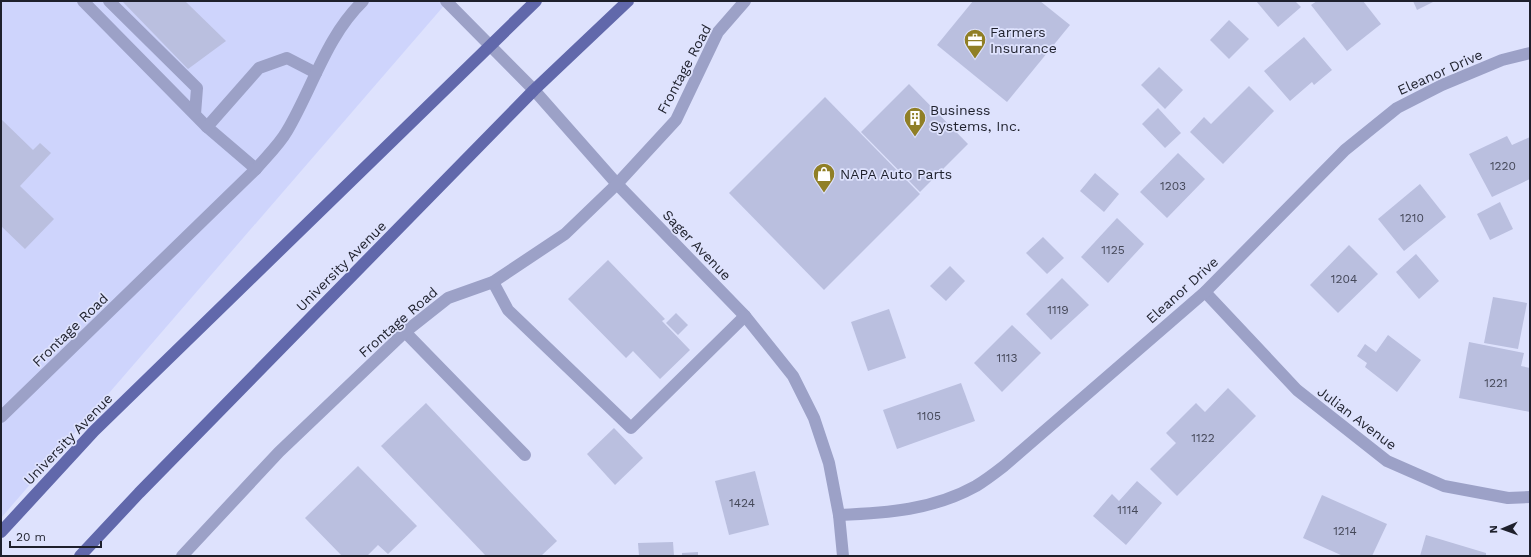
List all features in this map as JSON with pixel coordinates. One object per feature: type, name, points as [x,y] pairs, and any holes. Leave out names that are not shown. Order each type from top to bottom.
[{"type":"main road","name":"University Avenue","points":[[1,532],[94,431],[536,1]]},
{"type":"main road","name":"University Avenue","points":[[80,556],[138,493],[534,90],[628,1]]},
{"type":"street","points":[[83,1],[207,127],[256,170]]},
{"type":"street","points":[[109,1],[197,88],[195,114]]},
{"type":"street","name":"Frontage Road","points":[[1,417],[256,170],[286,132],[330,43],[363,1]]},
{"type":"street","name":"Sager Avenue","points":[[446,1],[534,90],[617,184],[744,316],[793,376],[814,418],[829,463],[839,515],[843,556]]},
{"type":"street","name":"Frontage Road","points":[[182,556],[279,452],[405,332],[448,298],[493,282],[565,234],[617,184],[676,120],[718,32],[745,1]]},
{"type":"street","name":"Eleanor Drive","points":[[839,515],[883,514],[916,509],[948,500],[977,486],[1004,466],[1205,292],[1345,150],[1397,108],[1442,85],[1502,60],[1530,53]]},
{"type":"street","points":[[207,127],[259,68],[287,58],[316,73]]},
{"type":"street","points":[[493,282],[508,310],[631,428],[744,316]]},
{"type":"street","name":"Julian Avenue","points":[[1205,292],[1297,390],[1387,461],[1444,486],[1508,498],[1530,498]]},
{"type":"street","points":[[405,332],[526,455]]},
{"type":"shaded area","points":[[1,1],[448,1],[1,518]]},
{"type":"building","points":[[122,1],[185,1],[226,41],[188,69]]},
{"type":"building","points":[[973,1],[1040,1],[1070,25],[1007,102],[937,45]]},
{"type":"building","points":[[1256,1],[1295,1],[1301,7],[1278,27]]},
{"type":"building","points":[[1317,1],[1363,1],[1381,24],[1347,51],[1311,5]]},
{"type":"building","points":[[1413,1],[1435,1],[1417,10]]},
{"type":"building","points":[[1229,20],[1249,39],[1229,59],[1210,40]]},
{"type":"building","points":[[1304,37],[1332,70],[1314,85],[1312,82],[1290,101],[1264,71]]},
{"type":"building","points":[[1159,67],[1183,90],[1165,109],[1141,85]]},
{"type":"building","name":"Business Systems, Inc.","points":[[909,84],[968,144],[920,192],[861,132]]},
{"type":"building","points":[[1249,86],[1274,111],[1223,164],[1190,132],[1204,117],[1211,124]]},
{"type":"building","name":"NAPA Auto Parts","points":[[825,97],[920,194],[824,290],[729,193]]},
{"type":"building","points":[[1158,108],[1181,133],[1165,148],[1142,124]]},
{"type":"building","points":[[1,119],[33,150],[40,143],[51,153],[20,186],[54,219],[25,249],[1,226]]},
{"type":"building","points":[[1507,136],[1512,145],[1530,137],[1530,179],[1492,197],[1469,154]]},
{"type":"building","points":[[1178,153],[1205,179],[1167,218],[1140,192]]},
{"type":"building","points":[[1095,173],[1119,194],[1104,212],[1080,191]]},
{"type":"building","points":[[1420,184],[1446,217],[1404,251],[1378,219]]},
{"type":"building","points":[[1500,202],[1513,229],[1490,240],[1477,214]]},
{"type":"building","points":[[1117,218],[1144,244],[1108,283],[1081,257]]},
{"type":"building","points":[[1043,237],[1064,258],[1047,274],[1026,253]]},
{"type":"building","points":[[1349,245],[1378,274],[1338,313],[1310,285]]},
{"type":"building","points":[[1416,254],[1439,281],[1419,299],[1396,272]]},
{"type":"building","points":[[608,260],[665,319],[662,321],[690,350],[660,379],[633,351],[626,358],[568,299]]},
{"type":"building","points":[[950,266],[965,281],[946,301],[930,286]]},
{"type":"building","points":[[1062,278],[1089,305],[1051,340],[1026,314]]},
{"type":"building","points":[[1493,297],[1527,303],[1518,349],[1484,343]]},
{"type":"building","points":[[889,309],[906,358],[868,371],[851,322]]},
{"type":"building","points":[[676,313],[688,325],[678,335],[666,323]]},
{"type":"building","points":[[1012,325],[1041,353],[1002,392],[974,363]]},
{"type":"building","points":[[1388,335],[1421,360],[1397,392],[1365,367],[1367,363],[1357,356],[1365,344],[1376,352]]},
{"type":"building","points":[[1469,342],[1524,353],[1521,366],[1530,368],[1530,412],[1459,398]]},
{"type":"building","points":[[961,383],[975,421],[897,449],[883,410]]},
{"type":"building","points":[[1228,388],[1256,416],[1177,496],[1150,469],[1176,443],[1166,433],[1196,403],[1205,412]]},
{"type":"building","points":[[426,403],[557,541],[541,556],[486,556],[381,446]]},
{"type":"building","points":[[614,428],[643,458],[615,485],[587,454]]},
{"type":"building","points":[[358,466],[417,526],[388,554],[378,545],[367,556],[342,556],[305,518]]},
{"type":"building","points":[[755,471],[769,525],[729,535],[715,481]]},
{"type":"building","points":[[1137,481],[1162,503],[1126,545],[1093,516],[1112,494],[1119,501]]},
{"type":"building","points":[[1322,495],[1387,524],[1372,556],[1343,556],[1303,538]]},
{"type":"building","points":[[1426,535],[1486,553],[1486,556],[1420,556]]},
{"type":"building","points":[[673,542],[674,556],[639,556],[638,543]]},
{"type":"building","points":[[698,552],[698,556],[682,556],[682,553]]},
{"type":"place","name":"Farmers Insurance","points":[[975,60]]},
{"type":"place","name":"Business Systems, Inc.","points":[[915,138]]},
{"type":"place","name":"NAPA Auto Parts","points":[[824,194]]}]
